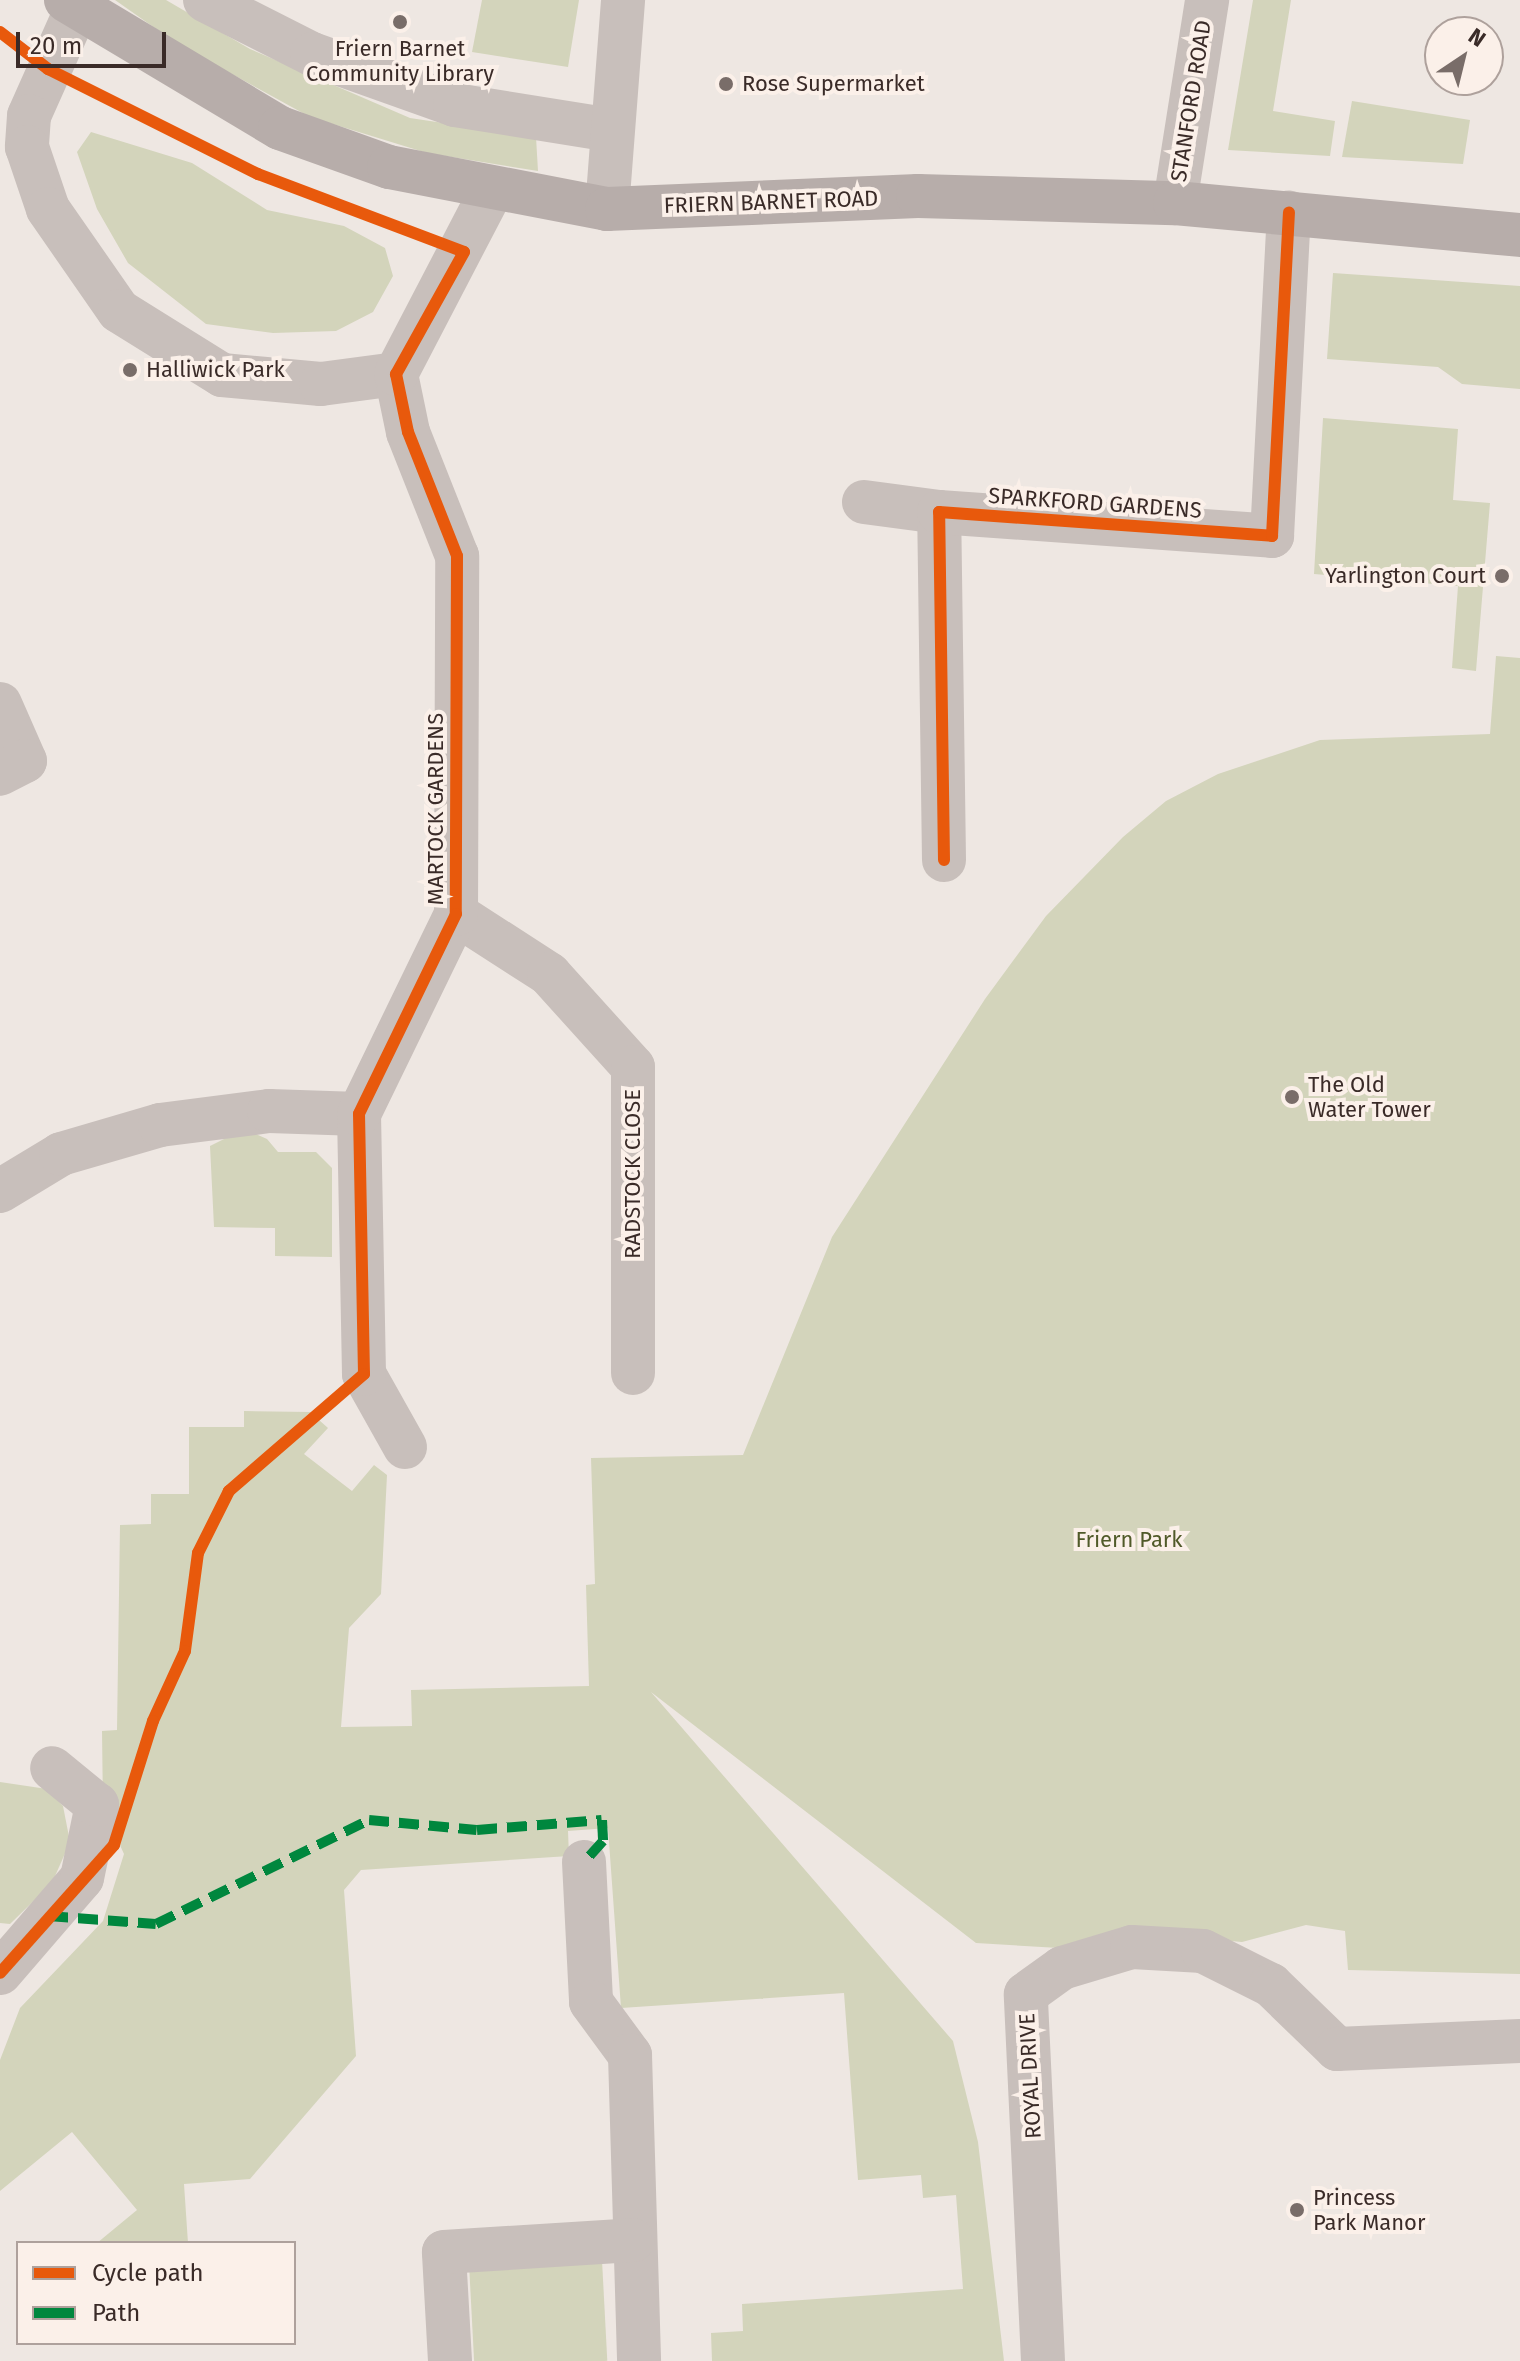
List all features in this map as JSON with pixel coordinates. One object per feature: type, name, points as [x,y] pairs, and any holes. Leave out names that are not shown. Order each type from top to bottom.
[{"type":"main road","name":"FRIERN BARNET ROAD","points":[[71,4],[280,128],[389,167],[607,209],[918,196],[1175,203],[1520,235]]},
{"type":"street","points":[[205,0],[312,54],[455,105],[611,130]]},
{"type":"street","points":[[607,209],[623,0]]},
{"type":"street","name":"STANFORD ROAD","points":[[1175,203],[1207,0]]},
{"type":"street","points":[[71,4],[29,116],[13,148],[48,209],[119,311],[222,375],[321,384],[396,374],[493,188]]},
{"type":"street","name":"SPARKFORD GARDENS","points":[[864,502],[939,512],[1272,536],[1289,212]]},
{"type":"street","name":"MARTOCK GARDENS","points":[[396,374],[408,432],[457,556],[456,914],[359,1114],[364,1374],[405,1447]]},
{"type":"street","points":[[939,512],[944,860]]},
{"type":"street","points":[[0,704],[25,761],[0,774]]},
{"type":"street","name":"RADSTOCK CLOSE","points":[[456,914],[549,974],[633,1067],[633,1373]]},
{"type":"street","points":[[0,1191],[61,1154],[160,1125],[269,1111],[359,1114]]},
{"type":"street","points":[[0,1973],[82,1878],[97,1805],[52,1768]]},
{"type":"street","points":[[584,1862],[591,2002],[630,2055],[633,2240],[639,2361]]},
{"type":"street","name":"ROYAL DRIVE","points":[[1043,2361],[1026,1994],[1062,1968],[1132,1947],[1203,1951],[1271,1985],[1337,2049],[1520,2041]]},
{"type":"street","points":[[450,2361],[444,2252],[633,2240]]},
{"type":"green space","points":[[115,0],[166,0],[250,49],[410,118],[536,137],[538,171],[427,153],[310,117],[179,45]]},
{"type":"green space","points":[[482,0],[579,0],[568,67],[472,52]]},
{"type":"green space","points":[[1253,0],[1291,0],[1273,111],[1335,121],[1330,156],[1228,150]]},
{"type":"green space","points":[[1352,101],[1470,120],[1463,164],[1342,157]]},
{"type":"green space","points":[[91,132],[192,163],[267,210],[344,226],[385,248],[393,276],[373,312],[336,331],[273,333],[206,324],[128,263],[97,209],[77,152]]},
{"type":"green space","points":[[1333,273],[1520,286],[1520,389],[1462,384],[1438,367],[1327,359]]},
{"type":"green space","points":[[1323,418],[1458,429],[1453,500],[1490,503],[1476,671],[1452,668],[1458,586],[1314,574]]},
{"type":"green space","name":"Friern Park","points":[[1496,656],[1520,658],[1520,1974],[1348,1970],[1345,1931],[1306,1925],[1242,1942],[1128,1932],[1076,1949],[976,1943],[651,1692],[953,2041],[978,2142],[1004,2361],[712,2361],[711,2333],[743,2331],[742,2304],[963,2289],[956,2195],[923,2198],[921,2175],[858,2180],[844,1993],[621,2008],[608,1828],[568,1831],[569,1856],[361,1870],[344,1890],[356,2056],[250,2179],[184,2184],[188,2241],[99,2241],[137,2210],[72,2132],[0,2191],[0,2060],[20,2008],[103,1921],[124,1854],[103,1808],[102,1731],[117,1730],[120,1525],[151,1524],[151,1494],[189,1494],[189,1427],[244,1427],[244,1411],[310,1412],[328,1428],[304,1454],[352,1491],[374,1465],[387,1475],[381,1594],[349,1628],[341,1727],[412,1726],[411,1690],[589,1686],[586,1585],[595,1584],[591,1458],[743,1455],[832,1237],[985,999],[1046,916],[1123,837],[1166,801],[1218,774],[1320,740],[1490,734]]},
{"type":"green space","points":[[244,1129],[267,1139],[278,1152],[316,1152],[332,1168],[332,1257],[275,1256],[275,1228],[214,1227],[210,1146]]},
{"type":"green space","points":[[0,1782],[47,1789],[63,1806],[70,1842],[52,1883],[10,1924],[0,1923]]},
{"type":"green space","points":[[602,2260],[607,2361],[474,2361],[469,2267]]},
{"type":"marked path","points":[[48,1916],[156,1924],[369,1820],[477,1830],[602,1820],[603,1841],[584,1862]]},
{"type":"cycle path","points":[[0,32],[48,69],[258,174],[464,252],[396,374],[408,432],[457,556],[456,914],[359,1114],[364,1374],[229,1491],[198,1553],[185,1651],[153,1721],[114,1845],[0,1973]]},
{"type":"cycle path","points":[[944,860],[939,512],[1272,536],[1289,212]]},
{"type":"place","name":"Friern Barnet Community Library","points":[[400,22]]},
{"type":"place","name":"Rose Supermarket","points":[[726,84]]},
{"type":"place","name":"Halliwick Park","points":[[130,370]]},
{"type":"place","name":"Yarlington Court","points":[[1502,576]]},
{"type":"place","name":"The Old Water Tower","points":[[1292,1097]]},
{"type":"place","name":"Princess Park Manor","points":[[1297,2210]]}]
